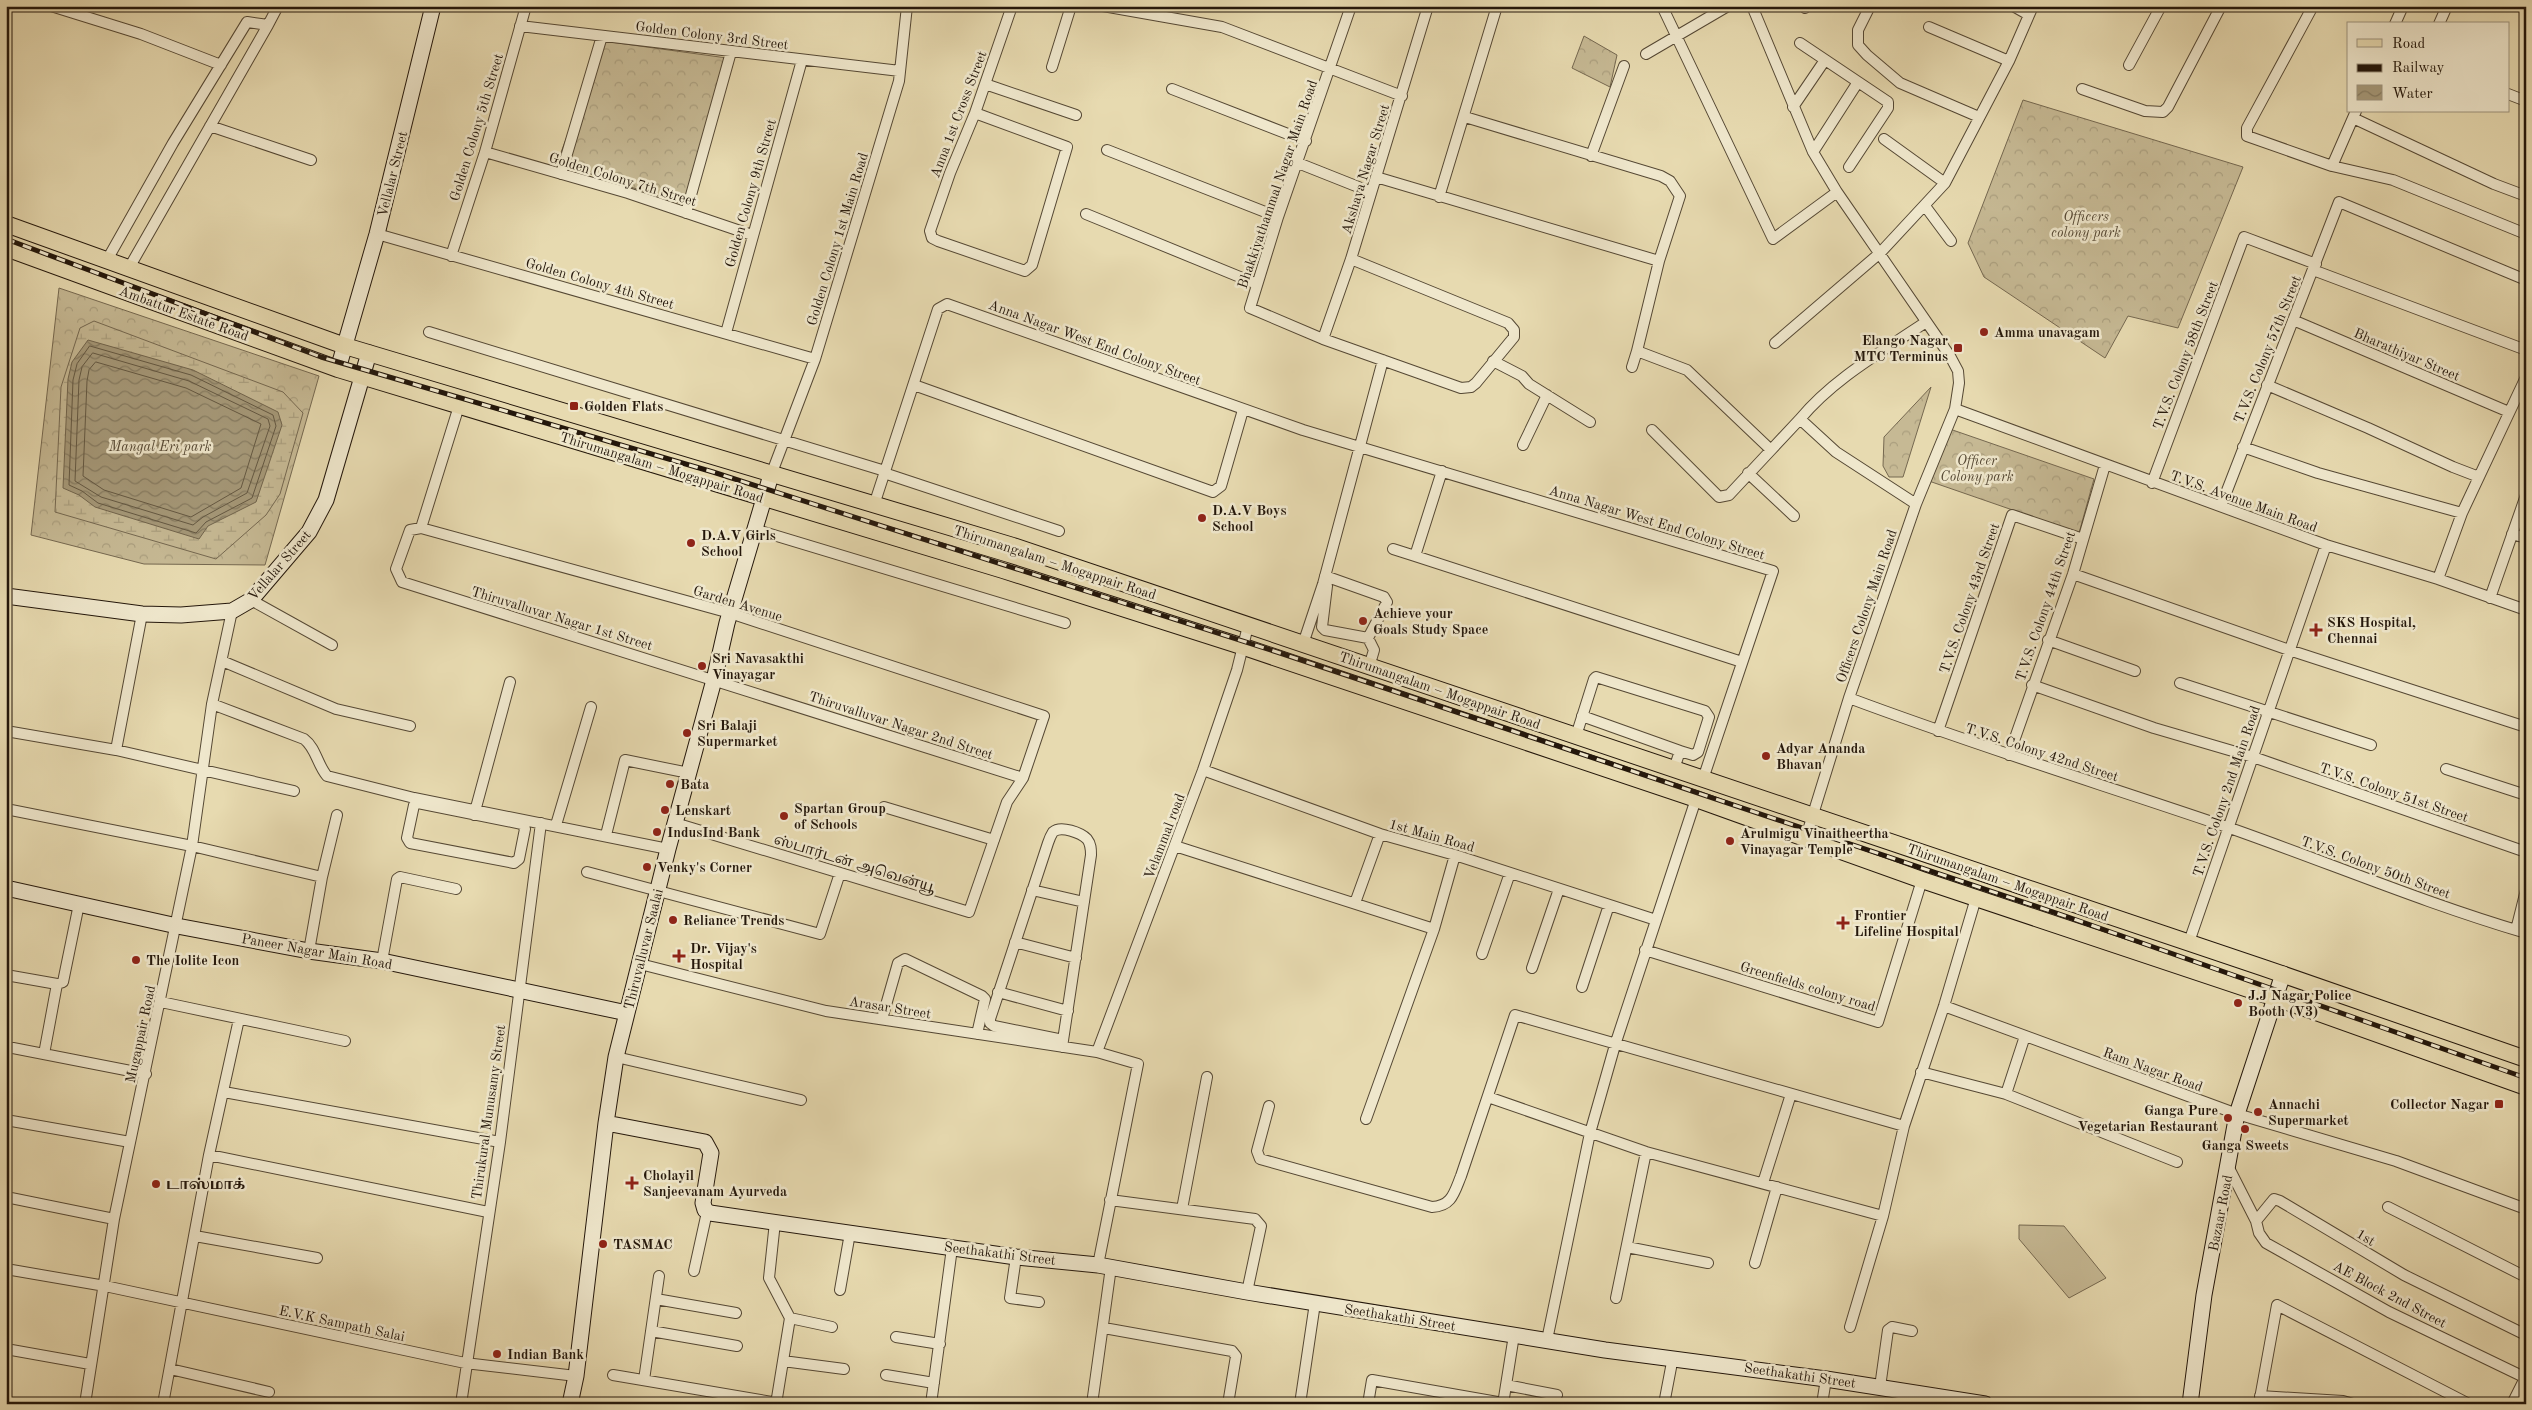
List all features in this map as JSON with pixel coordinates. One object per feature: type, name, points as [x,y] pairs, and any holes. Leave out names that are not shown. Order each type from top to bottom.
[{"type":"main road","name":"Ambattur Estate Road","points":[[6,224],[346,346]]},
{"type":"main road","name":"Ambattur Estate Road","points":[[6,248],[338,369],[362,376]]},
{"type":"main road","name":"Thirumangalam – Mogappair Road","points":[[346,346],[1012,546],[2283,974],[2526,1059]]},
{"type":"main road","name":"Thirumangalam – Mogappair Road","points":[[362,376],[1003,570],[1244,647],[1696,799],[1922,880],[2275,998],[2526,1087]]},
{"type":"street","points":[[51,6],[141,34],[221,65]]},
{"type":"street","points":[[129,268],[278,6]]},
{"type":"street","name":"Vellalar Street","points":[[338,369],[377,234],[434,6]]},
{"type":"street","name":"Golden Colony 5th Street","points":[[451,256],[485,152],[526,6]]},
{"type":"street","name":"Golden Colony 1st Main Road","points":[[771,474],[816,359],[899,81],[907,6]]},
{"type":"street","name":"Anna 1st Cross Street","points":[[975,114],[1067,147],[1029,269],[1021,270],[938,241],[932,238],[930,231],[950,174],[975,114],[1012,6]]},
{"type":"street","points":[[1052,67],[1071,6]]},
{"type":"street","points":[[1103,6],[1222,27],[1402,96]]},
{"type":"street","name":"Bhakkiyathammal Nagar Main Road","points":[[1323,339],[1250,308],[1278,217],[1306,142],[1351,6]]},
{"type":"street","name":"Akshaya Nagar Street","points":[[1323,339],[1351,259],[1428,6]]},
{"type":"street","points":[[1439,197],[1465,117],[1497,6]]},
{"type":"street","points":[[1662,6],[1773,239],[1837,192]]},
{"type":"street","points":[[1646,54],[1677,34],[1728,6]]},
{"type":"street","name":"Officers Colony Main Road","points":[[1752,6],[1813,152],[1837,192],[1958,371],[1960,383],[1955,409],[1916,504],[1849,698],[1806,837]]},
{"type":"street","points":[[1870,6],[1858,30],[1858,45],[1867,55],[1900,83],[1979,117]]},
{"type":"street","points":[[1775,343],[1880,253],[1945,182],[2009,61],[2031,10],[2013,6]]},
{"type":"street","points":[[2129,65],[2161,6]]},
{"type":"street","points":[[2082,89],[2146,111],[2163,112],[2168,107],[2221,6]]},
{"type":"street","points":[[2313,6],[2247,128],[2247,136],[2332,166],[2393,180],[2526,234]]},
{"type":"street","points":[[2396,22],[2403,6]]},
{"type":"street","points":[[2440,22],[2447,6]]},
{"type":"street","points":[[107,260],[172,143],[247,22],[268,24]]},
{"type":"street","name":"Golden Colony 3rd Street","points":[[520,26],[900,71]]},
{"type":"street","points":[[1929,26],[2009,61]]},
{"type":"street","points":[[561,174],[602,36]]},
{"type":"street","points":[[1800,43],[1889,104],[1849,167]]},
{"type":"street","points":[[686,213],[732,52]]},
{"type":"street","name":"Golden Colony 9th Street","points":[[726,333],[802,60]]},
{"type":"street","points":[[1793,107],[1825,60]]},
{"type":"street","points":[[1591,156],[1624,66]]},
{"type":"street","points":[[1813,152],[1858,82]]},
{"type":"street","points":[[985,84],[1076,114]]},
{"type":"street","points":[[1172,89],[1306,142]]},
{"type":"street","points":[[2510,95],[2526,101]]},
{"type":"street","points":[[2332,166],[2355,115],[2494,184],[2526,196]]},
{"type":"street","points":[[1465,117],[1661,176],[1675,187],[1680,196],[1660,261],[1632,367]]},
{"type":"street","points":[[210,126],[311,160]]},
{"type":"street","points":[[1884,139],[1945,182]]},
{"type":"street","points":[[1107,150],[1278,217]]},
{"type":"street","name":"Golden Colony 7th Street","points":[[485,152],[561,174],[752,235]]},
{"type":"street","points":[[1298,163],[1372,192]]},
{"type":"street","points":[[1376,177],[1660,261]]},
{"type":"street","name":"T.V.S. Colony 57th Street","points":[[2221,506],[2242,447],[2315,267],[2339,202],[2526,280]]},
{"type":"street","points":[[1925,206],[1950,241]]},
{"type":"street","points":[[1086,214],[1257,284]]},
{"type":"street","name":"Golden Colony 4th Street","points":[[377,234],[816,359]]},
{"type":"street","name":"T.V.S. Colony 58th Street","points":[[2152,483],[2244,238],[2315,267]]},
{"type":"street","points":[[1323,339],[1461,388],[1471,387],[1476,384],[1493,360],[1514,337],[1514,330],[1508,323],[1351,259]]},
{"type":"street","points":[[2315,267],[2526,350]]},
{"type":"street","name":"Anna Nagar West End Colony Street","points":[[874,505],[938,309],[947,304],[1242,410],[1773,571],[1703,779]]},
{"type":"street","name":"Bharathiyar Street","points":[[2293,320],[2510,412]]},
{"type":"street","points":[[1652,430],[1714,495],[1719,497],[1729,495],[1811,406],[1839,382],[1926,322]]},
{"type":"street","points":[[428,332],[884,472],[1059,531]]},
{"type":"street","points":[[1637,351],[1687,370],[1771,450]]},
{"type":"street","name":"Vellalar Street","points":[[6,596],[142,614],[181,615],[232,611],[251,600],[309,532],[326,500],[369,353]]},
{"type":"street","points":[[1303,644],[1326,577],[1383,360]]},
{"type":"street","points":[[1493,360],[1522,376],[1529,384],[1590,422]]},
{"type":"street","points":[[2438,579],[2462,513],[2526,377]]},
{"type":"street","points":[[914,385],[1213,492],[1221,486],[1242,410]]},
{"type":"street","points":[[2267,385],[2368,428],[2452,467],[2479,477]]},
{"type":"street","points":[[1523,445],[1547,395]]},
{"type":"street","points":[[421,528],[459,406]]},
{"type":"street","name":"T.V.S. Avenue Main Road","points":[[1955,409],[2104,466],[2221,506],[2326,545],[2438,579],[2526,610]]},
{"type":"street","points":[[1800,418],[1836,452],[1916,504]]},
{"type":"street","points":[[2242,447],[2318,473],[2462,513]]},
{"type":"street","name":"T.V.S. Colony 44th Street","points":[[2009,755],[2032,685],[2073,574],[2104,466]]},
{"type":"street","points":[[1415,556],[1442,471]]},
{"type":"street","points":[[1748,473],[1794,516]]},
{"type":"street","name":"Thiruvalluvar Saalai","points":[[570,1404],[576,1376],[606,1123],[616,1057],[730,613],[771,474]]},
{"type":"street","points":[[2490,598],[2526,495]]},
{"type":"street","name":"T.V.S. Colony 43rd Street","points":[[1938,731],[2012,515],[2083,539]]},
{"type":"street","name":"Thiruvalluvar Nagar 1st Street","points":[[421,528],[414,528],[407,535],[396,569],[402,582],[714,680]]},
{"type":"street","name":"Garden Avenue","points":[[421,528],[730,613],[1044,716],[1023,778]]},
{"type":"street","points":[[754,529],[1065,623]]},
{"type":"street","points":[[2512,534],[2526,538]]},
{"type":"street","name":"T.V.S. Colony 2nd Main Road","points":[[2188,942],[2326,545]]},
{"type":"street","points":[[1393,549],[1742,662]]},
{"type":"street","points":[[2073,574],[2289,650],[2526,727]]},
{"type":"street","points":[[1326,577],[1384,598],[1387,602],[1368,638]]},
{"type":"street","points":[[1326,577],[1322,627],[1325,630],[1368,638]]},
{"type":"street","points":[[251,600],[332,644]]},
{"type":"street","name":"Mugappair Road","points":[[85,1404],[114,1219],[177,926],[204,770],[212,704],[232,611]]},
{"type":"street","points":[[116,750],[142,614]]},
{"type":"street","name":"Velammal road","points":[[1097,1052],[1203,770],[1244,647],[1248,626]]},
{"type":"street","points":[[1368,638],[1374,650],[1369,666]]},
{"type":"street","points":[[2048,640],[2135,671]]},
{"type":"street","points":[[222,661],[336,709],[410,726]]},
{"type":"street","points":[[1576,736],[1582,716],[1594,679],[1596,677],[1705,712],[1709,717],[1698,752],[1693,755],[1582,716]]},
{"type":"street","name":"Thiruvalluvar Nagar 2nd Street","points":[[714,680],[1023,778]]},
{"type":"street","points":[[475,812],[510,682]]},
{"type":"street","points":[[2180,683],[2371,745]]},
{"type":"street","name":"T.V.S. Colony 51st Street","points":[[2032,685],[2154,728],[2253,758],[2526,852]]},
{"type":"street","name":"T.V.S. Colony 42nd Street","points":[[1849,698],[1938,731],[2228,827]]},
{"type":"street","points":[[212,704],[304,740],[313,746],[320,768],[327,776],[475,812],[524,826],[519,860],[514,862],[408,841],[416,804],[475,812],[556,825],[668,849]]},
{"type":"street","points":[[556,825],[591,707]]},
{"type":"street","points":[[6,731],[116,750],[294,791]]},
{"type":"street","points":[[1674,769],[1680,751]]},
{"type":"street","points":[[606,835],[625,760],[689,774]]},
{"type":"street","points":[[2446,769],[2526,795]]},
{"type":"street","name":"1st Main Road","points":[[1203,770],[1380,834],[1456,856],[1656,920]]},
{"type":"street","points":[[884,807],[994,840],[1007,802],[1023,778]]},
{"type":"street","points":[[1547,1340],[1590,1133],[1645,950],[1696,799]]},
{"type":"street","points":[[6,809],[192,846],[322,877]]},
{"type":"street","points":[[310,952],[322,877],[337,815]]},
{"type":"street","name":"Thirukural Munusamy Street","points":[[461,1404],[465,1362],[500,1142],[536,850],[541,823]]},
{"type":"street","name":"ஸ்பார்டன் அவென்யூ","points":[[675,823],[969,912],[994,840]]},
{"type":"street","name":"T.V.S. Colony 50th Street","points":[[2228,827],[2439,905],[2521,932]]},
{"type":"street","points":[[1059,830],[1077,833],[1086,838],[1091,846],[1084,902],[1062,1044],[990,1023],[998,992],[1053,832],[1059,830]]},
{"type":"street","points":[[1355,903],[1380,834]]},
{"type":"street","points":[[1175,846],[1434,929]]},
{"type":"street","points":[[521,847],[536,850]]},
{"type":"street","points":[[1366,1119],[1434,929],[1456,856]]},
{"type":"street","points":[[587,872],[820,934],[840,872]]},
{"type":"street","points":[[1482,954],[1510,873]]},
{"type":"street","points":[[382,961],[395,882],[400,877],[456,889]]},
{"type":"street","name":"Greenfields colony road","points":[[1645,950],[1878,1022],[1922,880]]},
{"type":"street","name":"Paneer Nagar Main Road","points":[[6,888],[177,926],[310,952],[382,961],[519,992],[627,1013]]},
{"type":"street","points":[[1532,968],[1559,889]]},
{"type":"street","points":[[1032,890],[1084,902]]},
{"type":"street","points":[[2521,932],[2526,890]]},
{"type":"street","points":[[1850,1327],[1883,1216],[1904,1126],[1944,1006],[1976,898]]},
{"type":"street","points":[[6,975],[57,984],[65,979],[79,904]]},
{"type":"street","points":[[1582,987],[1609,905]]},
{"type":"street","points":[[1015,942],[1076,958]]},
{"type":"street","points":[[882,1019],[898,963],[905,959],[985,999],[977,1034]]},
{"type":"street","name":"Arasar Street","points":[[640,964],[826,1011],[977,1034],[1062,1044],[1138,1064],[1110,1200]]},
{"type":"street","name":"Bazaar Road","points":[[2190,1404],[2204,1295],[2237,1114],[2283,974]]},
{"type":"street","points":[[44,1054],[57,984]]},
{"type":"street","points":[[998,992],[1068,1011]]},
{"type":"street","points":[[161,1002],[345,1041]]},
{"type":"street","name":"Ram Nagar Road","points":[[1944,1006],[2237,1114],[2396,1161],[2526,1208]]},
{"type":"street","points":[[1269,1106],[1258,1151],[1260,1159],[1432,1207],[1446,1205],[1452,1199],[1515,1015],[1904,1126]]},
{"type":"street","points":[[163,1404],[209,1155],[239,1019]]},
{"type":"street","points":[[2006,1094],[2025,1036]]},
{"type":"street","points":[[13,1048],[146,1074]]},
{"type":"street","points":[[616,1057],[801,1100]]},
{"type":"street","points":[[1921,1072],[2006,1094],[2177,1162]]},
{"type":"street","points":[[1182,1209],[1207,1077]]},
{"type":"street","points":[[224,1092],[500,1142]]},
{"type":"street","points":[[1763,1183],[1791,1094]]},
{"type":"street","points":[[1488,1097],[1646,1152],[1883,1216]]},
{"type":"street","points":[[6,1120],[130,1142]]},
{"type":"street","points":[[606,1123],[705,1142],[711,1153],[704,1203],[707,1212],[694,1271]]},
{"type":"street","points":[[1616,1298],[1646,1152]]},
{"type":"street","points":[[209,1155],[488,1212]]},
{"type":"street","points":[[2228,1166],[2256,1221]]},
{"type":"street","points":[[1755,1263],[1777,1187]]},
{"type":"street","points":[[6,1197],[114,1219]]},
{"type":"street","name":"1st","points":[[2256,1221],[2270,1202],[2274,1199],[2280,1201],[2404,1275],[2526,1335]]},
{"type":"street","points":[[1092,1404],[1104,1328],[1104,1266],[1110,1200],[1255,1219],[1260,1224],[1247,1292]]},
{"type":"street","points":[[2388,1207],[2526,1278]]},
{"type":"street","name":"Seethakathi Street","points":[[707,1212],[1016,1257],[1104,1266],[1247,1292],[1514,1335],[1826,1379],[1985,1404]]},
{"type":"street","name":"AE Block 2nd Street","points":[[2256,1221],[2259,1232],[2266,1243],[2389,1312],[2526,1377]]},
{"type":"street","points":[[614,1375],[779,1403],[790,1318],[769,1278],[775,1222]]},
{"type":"street","points":[[840,1290],[850,1233]]},
{"type":"street","points":[[195,1236],[317,1258]]},
{"type":"street","points":[[931,1404],[952,1248]]},
{"type":"street","points":[[1627,1248],[1708,1263]]},
{"type":"street","points":[[1016,1257],[1010,1298],[1040,1302]]},
{"type":"street","name":"E.V.K Sampath Salai","points":[[6,1269],[105,1286],[465,1362],[576,1376]]},
{"type":"street","points":[[644,1380],[660,1276]]},
{"type":"street","points":[[656,1299],[736,1313]]},
{"type":"street","points":[[1300,1404],[1315,1303]]},
{"type":"street","points":[[2353,1404],[2343,1401],[2260,1400],[2277,1305],[2469,1404]]},
{"type":"street","points":[[790,1318],[832,1327]]},
{"type":"street","points":[[1880,1387],[1888,1330],[1892,1327],[1912,1331]]},
{"type":"street","points":[[1104,1328],[1232,1351],[1236,1356],[1228,1404]]},
{"type":"street","points":[[651,1331],[737,1346]]},
{"type":"street","points":[[1368,1404],[1372,1380],[1503,1403],[1514,1335]]},
{"type":"street","points":[[896,1337],[940,1344]]},
{"type":"street","points":[[6,1349],[90,1364]]},
{"type":"street","points":[[1664,1404],[1673,1357]]},
{"type":"street","points":[[783,1361],[844,1369]]},
{"type":"street","points":[[170,1369],[269,1392]]},
{"type":"street","points":[[886,1375],[934,1383]]},
{"type":"street","points":[[2515,1403],[2526,1377]]},
{"type":"street","points":[[1822,1404],[1826,1379]]},
{"type":"street","points":[[1506,1385],[1556,1395]]},
{"type":"green space","points":[[1584,36],[1617,55],[1610,87],[1572,68]]},
{"type":"green space","points":[[603,41],[727,58],[686,205],[557,163]]},
{"type":"green space","name":"Officers colony park","points":[[2023,100],[2243,167],[2178,328],[2128,316],[2105,358],[1984,277],[1968,243]]},
{"type":"green space","name":"Mangal Eri park","points":[[59,288],[319,376],[265,565],[144,564],[31,535]]},
{"type":"green space","name":"Mangal Eri park","points":[[94,321],[283,392],[303,413],[280,494],[266,515],[216,559],[55,512],[61,387],[80,328]]},
{"type":"green space","points":[[1931,387],[1903,477],[1889,477],[1883,466],[1884,437]]},
{"type":"green space","name":"Officer Colony park","points":[[1944,427],[2094,479],[2079,533],[1926,480]]},
{"type":"green space","points":[[2019,1225],[2064,1226],[2106,1278],[2069,1298],[2019,1239]]},
{"type":"water","points":[[88,340],[193,370],[278,412],[282,425],[256,502],[208,526],[199,539],[95,507],[79,495],[63,488],[68,379],[72,362]]},
{"type":"railway","points":[[6,239],[321,357],[713,472],[1277,652],[2068,917],[2526,1078]]},
{"type":"place","name":"Amma unavagam","points":[[1984,332]]},
{"type":"place","name":"Elango Nagar MTC Terminus","points":[[1958,348]]},
{"type":"place","name":"Golden Flats","points":[[574,406]]},
{"type":"place","name":"D.A.V Boys School","points":[[1202,518]]},
{"type":"place","name":"D.A.V Girls School","points":[[691,543]]},
{"type":"place","name":"Achieve your Goals Study Space","points":[[1363,621]]},
{"type":"place","name":"SKS Hospital, Chennai","points":[[2316,630]]},
{"type":"place","name":"Sri Navasakthi Vinayagar","points":[[702,666]]},
{"type":"place","name":"Sri Balaji Supermarket","points":[[687,733]]},
{"type":"place","name":"Adyar Ananda Bhavan","points":[[1766,756]]},
{"type":"place","name":"Bata","points":[[670,784]]},
{"type":"place","name":"Lenskart","points":[[665,810]]},
{"type":"place","name":"Spartan Group of Schools","points":[[784,816]]},
{"type":"place","name":"IndusInd Bank","points":[[657,832]]},
{"type":"place","name":"Arulmigu Vinaitheertha Vinayagar Temple","points":[[1730,841]]},
{"type":"place","name":"Venky's Corner","points":[[647,867]]},
{"type":"place","name":"Reliance Trends","points":[[673,920]]},
{"type":"place","name":"Frontier Lifeline Hospital","points":[[1843,923]]},
{"type":"place","name":"Dr. Vijay's Hospital","points":[[679,956]]},
{"type":"place","name":"The Iolite Icon","points":[[136,960]]},
{"type":"place","name":"J.J Nagar Police Booth (V3)","points":[[2238,1003]]},
{"type":"place","name":"Collector Nagar","points":[[2499,1104]]},
{"type":"place","name":"Annachi Supermarket","points":[[2258,1112]]},
{"type":"place","name":"Ganga Pure Vegetarian Restaurant","points":[[2228,1118]]},
{"type":"place","name":"Ganga Sweets","points":[[2245,1129]]},
{"type":"place","name":"Cholayil Sanjeevanam Ayurveda","points":[[632,1183]]},
{"type":"place","name":"டாஸ்மாக்","points":[[156,1184]]},
{"type":"place","name":"TASMAC","points":[[603,1244]]},
{"type":"place","name":"Indian Bank","points":[[497,1354]]}]
